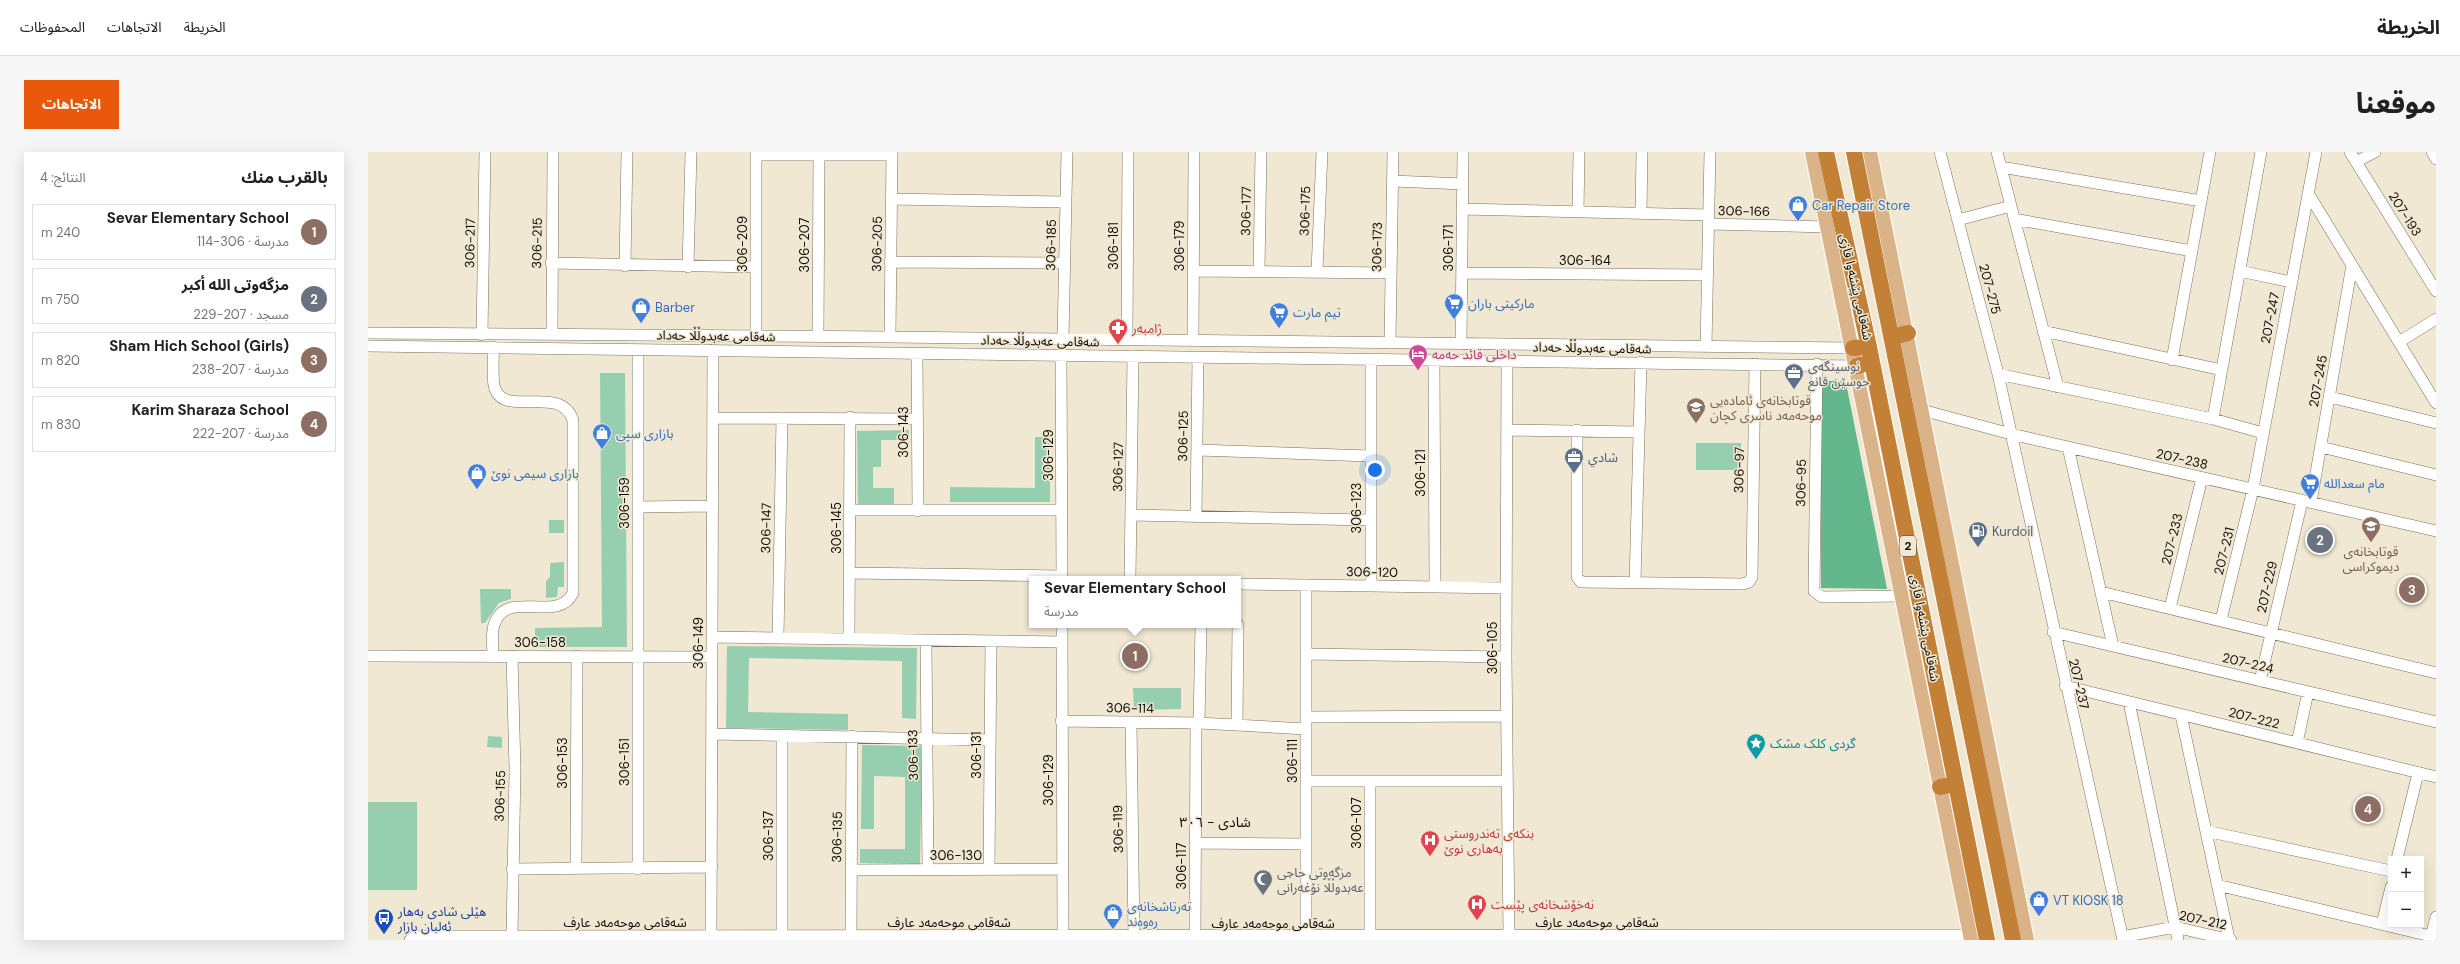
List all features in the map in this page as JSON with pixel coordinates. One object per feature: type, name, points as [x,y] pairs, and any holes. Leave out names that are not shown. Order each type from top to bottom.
[{"type":"highway","name":"شەقامی پێشەوا قازی","points":[[1826,152],[1869,347],[1864,364],[1901,509],[1987,940]]},
{"type":"highway","name":"شەقامی پێشەوا قازی","points":[[1854,152],[1936,550],[1975,706],[1995,806],[2013,940]]},
{"type":"highway","points":[[1892,337],[1908,333]]},
{"type":"highway","points":[[1853,348],[1869,347]]},
{"type":"highway","points":[[1901,509],[1908,517],[1916,518],[1925,512],[1926,502]]},
{"type":"highway","points":[[1911,556],[1913,546],[1920,542],[1931,544],[1936,550]]},
{"type":"highway","points":[[1940,787],[1956,784]]},
{"type":"main road","points":[[1812,152],[1853,348],[1864,364],[1902,596],[1940,787],[1961,938]]},
{"type":"main road","points":[[1870,152],[1908,333],[1975,706]]},
{"type":"main road","points":[[1995,806],[2027,940]]},
{"type":"street","name":"306-217","points":[[482,335],[486,152]]},
{"type":"street","name":"306-215","points":[[552,334],[551,263],[553,152]]},
{"type":"street","points":[[625,266],[627,152]]},
{"type":"street","points":[[688,267],[691,152]]},
{"type":"street","name":"306-185","points":[[1063,339],[1067,152]]},
{"type":"street","name":"306-181","points":[[1127,340],[1128,152]]},
{"type":"street","name":"306-179","points":[[1193,341],[1194,152]]},
{"type":"street","name":"306-177","points":[[1258,270],[1261,152]]},
{"type":"street","name":"306-175","points":[[1317,272],[1322,152]]},
{"type":"street","name":"306-173","points":[[1390,343],[1393,152]]},
{"type":"street","name":"306-171","points":[[1461,344],[1463,152]]},
{"type":"street","points":[[1578,212],[1579,152]]},
{"type":"street","points":[[1641,214],[1642,152]]},
{"type":"street","points":[[1706,347],[1710,152]]},
{"type":"street","name":"207-275","points":[[1940,152],[1998,374],[2011,434]]},
{"type":"street","points":[[1997,152],[2058,387]]},
{"type":"street","points":[[2172,360],[2210,152]]},
{"type":"street","points":[[2214,419],[2261,152]]},
{"type":"street","name":"207-247","points":[[2253,489],[2316,152]]},
{"type":"street","name":"207-193","points":[[2350,152],[2436,291]]},
{"type":"street","points":[[2356,162],[2376,152]]},
{"type":"street","points":[[2432,152],[2436,159]]},
{"type":"street","points":[[756,154],[819,155],[892,153]]},
{"type":"street","name":"306-205","points":[[890,336],[892,153]]},
{"type":"street","name":"306-209","points":[[756,154],[756,336]]},
{"type":"street","name":"306-207","points":[[818,336],[819,155]]},
{"type":"street","points":[[2001,167],[2201,201]]},
{"type":"street","points":[[1393,181],[1463,184]]},
{"type":"street","points":[[2308,193],[2436,403]]},
{"type":"street","points":[[891,199],[1066,202]]},
{"type":"street","points":[[1958,220],[2011,206]]},
{"type":"street","name":"306-166","points":[[1462,209],[1641,214],[1708,220],[1828,227]]},
{"type":"street","points":[[2014,219],[2192,251]]},
{"type":"street","points":[[890,262],[1064,264]]},
{"type":"street","points":[[551,263],[625,266],[756,267]]},
{"type":"street","name":"207-245","points":[[2307,501],[2321,447],[2352,265]]},
{"type":"street","points":[[1193,271],[1258,270],[1391,273]]},
{"type":"street","points":[[2240,271],[2291,282]]},
{"type":"street","name":"306-164","points":[[1462,273],[1707,275]]},
{"type":"street","points":[[2399,342],[2436,319]]},
{"type":"street","points":[[2043,332],[2222,370]]},
{"type":"street","name":"شەقامی عەبدوڵڵا حەداد","points":[[368,333],[482,335],[890,336],[1193,341],[1853,348]]},
{"type":"street","points":[[602,335],[602,349]]},
{"type":"street","points":[[962,338],[962,354]]},
{"type":"street","points":[[1336,342],[1336,358]]},
{"type":"street","name":"شەقامی عەبدوڵڵا حەداد","points":[[368,346],[1755,364],[1864,364]]},
{"type":"street","points":[[493,656],[494,626],[498,616],[507,609],[558,606],[569,601],[573,593],[573,420],[570,410],[558,402],[517,402],[506,400],[498,393],[494,386],[494,347]]},
{"type":"street","name":"306-159","points":[[638,350],[638,656]]},
{"type":"street","name":"306-149","points":[[711,937],[713,350]]},
{"type":"street","name":"306-143","points":[[916,353],[918,511]]},
{"type":"street","name":"306-129","points":[[1061,355],[1062,576]]},
{"type":"street","name":"306-127","points":[[1130,576],[1133,356]]},
{"type":"street","name":"306-125","points":[[1196,516],[1198,357]]},
{"type":"street","name":"306-123","points":[[1371,359],[1371,586]]},
{"type":"street","name":"306-121","points":[[1434,360],[1435,587]]},
{"type":"street","name":"306-105","points":[[1507,360],[1506,716],[1509,936]]},
{"type":"street","points":[[1576,430],[1577,577],[1586,583],[1635,582],[1641,362]]},
{"type":"street","name":"306-97","points":[[1635,582],[1743,584],[1749,582],[1752,578],[1755,364]]},
{"type":"street","name":"306-95","points":[[1817,364],[1814,586],[1816,594],[1822,597],[1902,596]]},
{"type":"street","points":[[1998,374],[2214,419],[2263,433]]},
{"type":"street","points":[[2330,397],[2436,423]]},
{"type":"street","name":"207-238","points":[[1922,410],[2011,434],[2307,501],[2436,532]]},
{"type":"street","name":"306-145","points":[[849,638],[851,573],[850,417]]},
{"type":"street","points":[[713,418],[917,418]]},
{"type":"street","name":"306-147","points":[[778,638],[782,418]]},
{"type":"street","points":[[1506,430],[1638,432]]},
{"type":"street","name":"207-237","points":[[2011,434],[2053,632],[2123,938]]},
{"type":"street","points":[[2068,447],[2113,646]]},
{"type":"street","points":[[2321,447],[2436,475]]},
{"type":"street","points":[[1197,450],[1370,456]]},
{"type":"street","name":"207-233","points":[[2170,608],[2202,478]]},
{"type":"street","name":"207-231","points":[[2221,620],[2253,489]]},
{"type":"street","name":"207-229","points":[[2260,681],[2271,633],[2307,501]]},
{"type":"street","points":[[638,507],[713,506]]},
{"type":"street","points":[[850,510],[1062,510]]},
{"type":"street","points":[[1131,515],[1370,520]]},
{"type":"street","points":[[851,573],[1029,577]]},
{"type":"street","name":"306-120","points":[[1241,584],[1506,588]]},
{"type":"street","name":"306-111","points":[[1306,585],[1306,937]]},
{"type":"street","points":[[2101,592],[2436,673]]},
{"type":"street","name":"306-129","points":[[1062,628],[1061,721],[1063,936]]},
{"type":"street","name":"306-117","points":[[1195,937],[1197,723],[1201,628]]},
{"type":"street","points":[[1237,725],[1238,628]]},
{"type":"street","name":"207-224","points":[[2053,632],[2436,721]]},
{"type":"street","points":[[712,637],[1062,642]]},
{"type":"street","name":"306-133","points":[[926,640],[928,869]]},
{"type":"street","name":"306-131","points":[[989,869],[991,641]]},
{"type":"street","points":[[1306,654],[1506,657]]},
{"type":"street","name":"306-158","points":[[368,656],[712,656]]},
{"type":"street","name":"306-155","points":[[512,656],[515,769],[512,869],[512,936]]},
{"type":"street","name":"306-153","points":[[576,656],[576,869]]},
{"type":"street","name":"306-151","points":[[638,656],[638,868]]},
{"type":"street","name":"207-222","points":[[2065,686],[2436,777]]},
{"type":"street","points":[[2297,743],[2308,692]]},
{"type":"street","points":[[2129,702],[2178,940]]},
{"type":"street","points":[[2182,715],[2217,885],[2230,940]]},
{"type":"street","points":[[1306,717],[1506,716]]},
{"type":"street","name":"306-114","points":[[1061,721],[1197,723],[1306,729]]},
{"type":"street","name":"306-119","points":[[1131,722],[1134,936]]},
{"type":"street","points":[[712,734],[990,740]]},
{"type":"street","name":"306-137","points":[[782,735],[782,937]]},
{"type":"street","name":"306-135","points":[[851,937],[852,736]]},
{"type":"street","points":[[2399,856],[2418,773]]},
{"type":"street","points":[[1306,781],[1507,781]]},
{"type":"street","name":"306-107","points":[[1370,781],[1370,936]]},
{"type":"street","points":[[2206,831],[2388,870]]},
{"type":"street","points":[[1196,843],[1306,844]]},
{"type":"street","points":[[512,869],[712,866]]},
{"type":"street","name":"306-130","points":[[851,870],[1062,869]]},
{"type":"street","points":[[2217,885],[2382,924],[2431,938],[2436,917]]},
{"type":"street","points":[[2382,924],[2390,892]]},
{"type":"street","name":"207-212","points":[[2123,938],[2175,927],[2230,940]]},
{"type":"street","name":"شەقامی موحەمەد عارف","points":[[410,940],[415,936],[921,938],[1134,936],[1234,938],[1509,936],[1961,938]]},
{"type":"green space","points":[[600,373],[625,373],[627,647],[535,647],[535,628],[602,627]]},
{"type":"green space","points":[[1825,381],[1842,381],[1846,383],[1887,589],[1821,588],[1821,384]]},
{"type":"green space","points":[[909,430],[909,440],[881,440],[881,467],[873,467],[873,488],[894,488],[894,507],[858,507],[857,431]]},
{"type":"green space","points":[[1035,437],[1050,437],[1050,502],[950,502],[950,487],[1035,488]]},
{"type":"green space","points":[[1696,443],[1741,443],[1741,470],[1696,470]]},
{"type":"green space","points":[[549,520],[564,520],[564,533],[549,533]]},
{"type":"green space","points":[[564,562],[564,587],[558,587],[557,597],[546,598],[546,581],[550,577],[550,563]]},
{"type":"green space","points":[[480,589],[511,589],[511,599],[499,603],[485,623],[481,623]]},
{"type":"green space","points":[[727,646],[917,648],[916,719],[902,718],[902,661],[749,658],[748,712],[848,714],[848,730],[726,728]]},
{"type":"green space","points":[[1133,688],[1181,688],[1181,709],[1134,710]]},
{"type":"green space","points":[[488,736],[502,737],[502,748],[487,747]]},
{"type":"green space","points":[[862,745],[922,746],[920,864],[860,863],[860,849],[905,849],[905,777],[874,776],[874,829],[861,829]]},
{"type":"green space","points":[[368,802],[417,802],[417,890],[368,890]]},
{"type":"place","name":"Car Repair Store","points":[[1798,222]]},
{"type":"place","name":"ماركيتى باران","points":[[1454,320]]},
{"type":"place","name":"Barber","points":[[641,324]]},
{"type":"place","name":"تيم مارت","points":[[1279,329]]},
{"type":"place","name":"ژامبەر","points":[[1118,345]]},
{"type":"place","name":"داخلی قائد حەمە","points":[[1418,371]]},
{"type":"place","name":"نوسینگەی حوسێن قانع","points":[[1794,390]]},
{"type":"place","name":"قوتابخانەی ئامادەیی موحەمەد ناسری کچان","points":[[1696,424]]},
{"type":"place","name":"بازاری سپی","points":[[602,450]]},
{"type":"place","name":"شادي","points":[[1574,474]]},
{"type":"place","name":"بازاری سیمی نوێ","points":[[477,490]]},
{"type":"place","name":"مام سعدالله","points":[[2310,500]]},
{"type":"place","name":"مزگەوتی الله أكبر","points":[[2320,540]]},
{"type":"place","name":"قوتابخانەی دیموکراسی","points":[[2371,543]]},
{"type":"place","name":"Kurdoil","points":[[1978,548]]},
{"type":"place","name":"Sham Hich School (Girls)","points":[[2412,590]]},
{"type":"place","name":"Sevar Elementary School","points":[[1135,656]]},
{"type":"place","name":"گردی کلک مشک","points":[[1756,760]]},
{"type":"place","name":"Karim Sharaza School","points":[[2368,809]]},
{"type":"place","name":"بنکەی تەندروستی بەهاری نوێ","points":[[1430,857]]},
{"type":"place","name":"مزگەوتی حاجی عەبدوڵڵا نۆغەرانی","points":[[1263,896]]},
{"type":"place","name":"VT KIOSK 18","points":[[2039,917]]},
{"type":"place","name":"نەخۆشخانەی پێست","points":[[1477,921]]},
{"type":"place","name":"ته‌رتاشخانه‌ی ره‌وه‌ند","points":[[1113,930]]},
{"type":"place","name":"هێلی شادی به‌هار ئه‌لبان بازار","points":[[384,935]]},
{"type":"district","name":"شادی - ٣٠٦","points":[[1215,822]]}]
